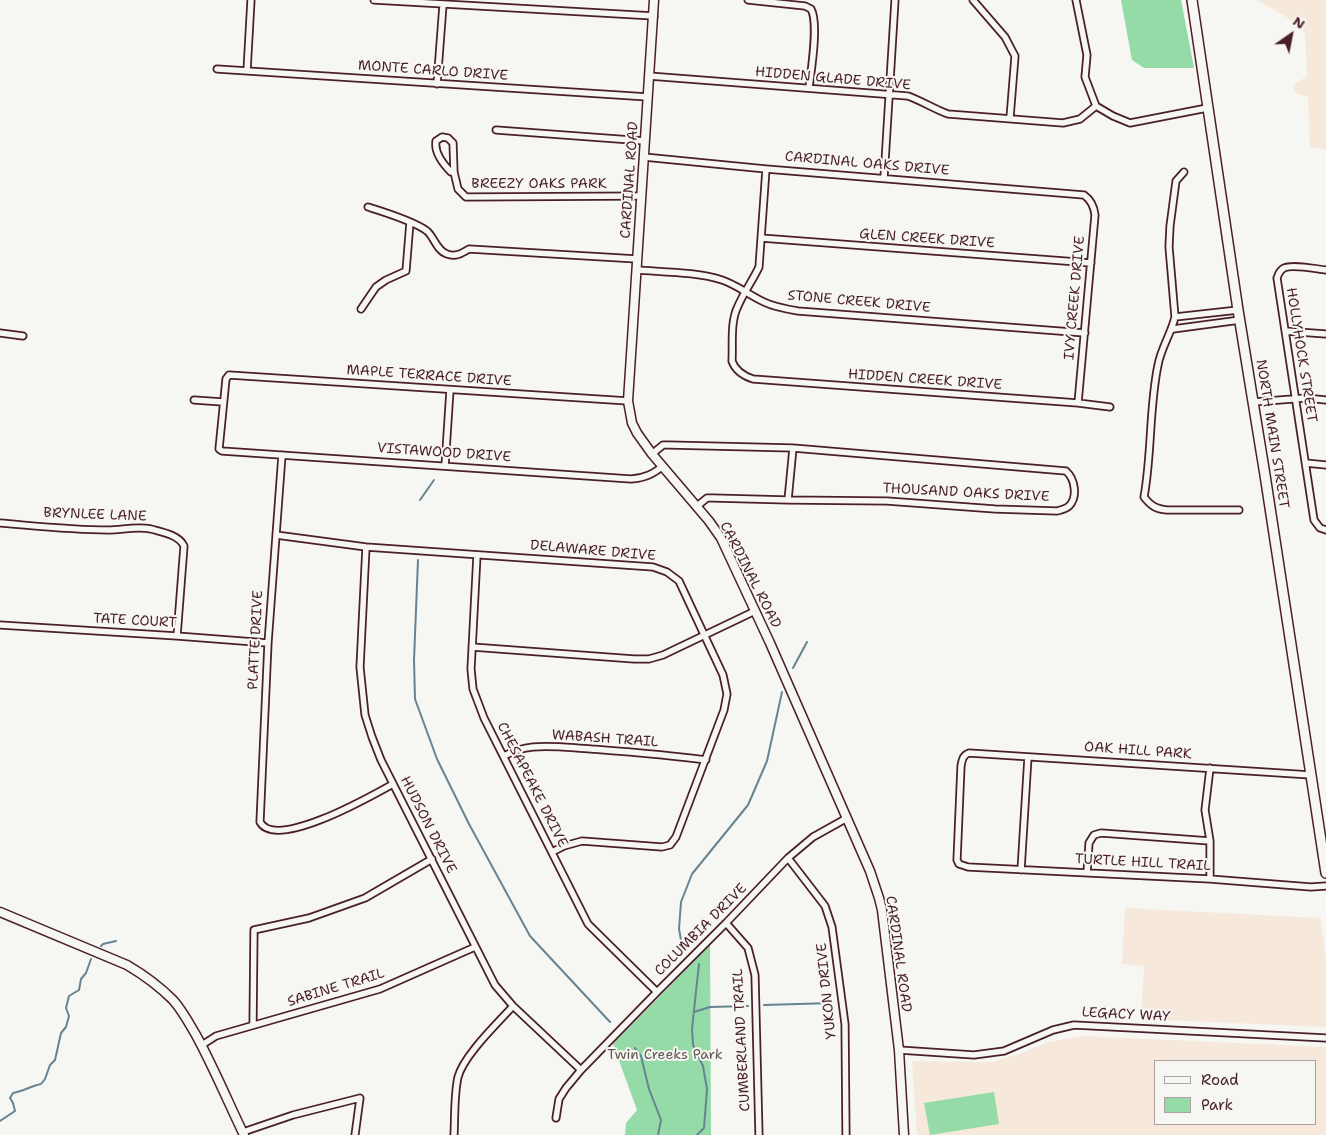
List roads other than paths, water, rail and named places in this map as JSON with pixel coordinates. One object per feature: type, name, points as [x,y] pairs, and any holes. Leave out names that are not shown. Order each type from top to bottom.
[{"type":"main road","name":"NORTH MAIN STREET","points":[[1192,0],[1207,108],[1326,873]]},
{"type":"street","points":[[247,70],[251,0]]},
{"type":"street","points":[[374,0],[654,16]]},
{"type":"street","name":"CARDINAL ROAD","points":[[654,0],[628,401],[632,423],[652,454],[721,538],[770,643],[870,871],[879,898],[899,1050],[904,1135]]},
{"type":"street","points":[[748,0],[805,6],[812,9],[814,31],[809,88]]},
{"type":"street","points":[[884,178],[895,0]]},
{"type":"street","points":[[973,0],[1005,37],[1015,56],[1010,118]]},
{"type":"street","points":[[1076,0],[1087,55],[1085,77],[1096,106],[1130,123],[1207,108]]},
{"type":"street","points":[[437,84],[443,5]]},
{"type":"street","name":"MONTE CARLO DRIVE","points":[[217,69],[648,97]]},
{"type":"street","name":"HIDDEN GLADE DRIVE","points":[[649,76],[908,96],[948,114],[1063,123],[1080,119],[1096,106]]},
{"type":"street","points":[[496,130],[645,141]]},
{"type":"street","name":"BREEZY OAKS PARK","points":[[454,172],[451,172],[446,167],[436,151],[436,141],[442,137],[448,138],[454,143],[454,172],[458,189],[466,197],[641,196]]},
{"type":"street","name":"CARDINAL OAKS DRIVE","points":[[644,157],[766,169],[1079,194],[1087,197]]},
{"type":"street","points":[[746,292],[758,267],[766,169]]},
{"type":"street","points":[[1184,172],[1176,181],[1168,247],[1175,317],[1173,329],[1166,340],[1158,363],[1144,497],[1156,509],[1238,510]]},
{"type":"street","name":"IVY CREEK DRIVE","points":[[1078,403],[1095,215],[1094,208],[1087,197]]},
{"type":"street","points":[[368,207],[421,227],[428,232],[443,253],[448,255],[459,255],[469,250],[637,260]]},
{"type":"street","points":[[361,309],[376,288],[386,280],[406,272],[410,222]]},
{"type":"street","name":"GLEN CREEK DRIVE","points":[[761,238],[1091,263]]},
{"type":"street","name":"HOLLYHOCK STREET","points":[[1325,530],[1320,528],[1314,520],[1277,278],[1284,268],[1326,270]]},
{"type":"street","name":"STONE CREEK DRIVE","points":[[637,270],[710,276],[723,280],[764,302],[798,311],[1085,333]]},
{"type":"street","name":"HIDDEN CREEK DRIVE","points":[[746,292],[738,306],[734,323],[732,361],[733,365],[740,372],[753,379],[1110,407]]},
{"type":"street","points":[[1204,315],[1205,324]]},
{"type":"street","points":[[1175,317],[1239,315]]},
{"type":"street","points":[[1173,329],[1205,324],[1239,315]]},
{"type":"street","points":[[1285,331],[1326,334]]},
{"type":"street","points":[[0,333],[22,336]]},
{"type":"street","name":"MAPLE TERRACE DRIVE","points":[[223,402],[226,379],[231,375],[628,401]]},
{"type":"street","points":[[445,466],[450,390]]},
{"type":"street","points":[[1254,402],[1306,398],[1326,400]]},
{"type":"street","points":[[194,400],[223,402]]},
{"type":"street","name":"VISTAWOOD DRIVE","points":[[223,402],[220,450],[631,479],[648,476],[663,466]]},
{"type":"street","name":"THOUSAND OAKS DRIVE","points":[[652,454],[663,445],[793,448],[1066,472],[1070,475],[1074,486],[1074,497],[1070,504],[1058,511],[995,509],[887,501],[707,498],[696,506]]},
{"type":"street","points":[[788,500],[793,448]]},
{"type":"street","name":"PLATTE DRIVE","points":[[282,455],[268,643],[260,822],[268,829],[280,830],[307,825],[338,813],[393,784]]},
{"type":"street","points":[[1306,463],[1326,465]]},
{"type":"street","name":"BRYNLEE LANE","points":[[0,523],[110,530],[150,529],[177,538],[184,546],[177,636]]},
{"type":"street","name":"DELAWARE DRIVE","points":[[276,535],[366,547],[643,566],[660,569],[674,576],[679,581],[723,675],[727,694],[724,710],[676,837],[670,845],[662,847],[582,841],[564,846],[552,852]]},
{"type":"street","name":"HUDSON DRIVE","points":[[366,547],[360,667],[365,715],[372,738],[393,784],[495,985],[513,1006],[582,1070]]},
{"type":"street","name":"CHESAPEAKE DRIVE","points":[[478,555],[471,669],[473,688],[484,718],[588,924],[657,992]]},
{"type":"street","points":[[472,647],[649,659],[663,655],[755,611]]},
{"type":"street","name":"TATE COURT","points":[[0,625],[268,643]]},
{"type":"street","name":"WABASH TRAIL","points":[[504,756],[512,751],[523,748],[552,746],[706,760]]},
{"type":"street","name":"OAK HILL PARK","points":[[959,864],[956,855],[961,766],[962,759],[969,753],[1311,775]]},
{"type":"street","points":[[1021,870],[1028,757]]},
{"type":"street","points":[[1210,768],[1205,810],[1210,841],[1210,879]]},
{"type":"street","name":"COLUMBIA DRIVE","points":[[556,1118],[559,1099],[566,1088],[657,992],[788,858],[813,837],[847,818]]},
{"type":"street","points":[[1087,873],[1089,843],[1094,835],[1101,833],[1210,841]]},
{"type":"street","name":"YUKON DRIVE","points":[[788,858],[825,906],[832,927],[845,1024],[846,1135]]},
{"type":"street","points":[[253,1025],[254,930],[309,918],[365,898],[432,859]]},
{"type":"street","name":"TURTLE HILL TRAIL","points":[[959,864],[968,867],[1210,879],[1311,887],[1326,886]]},
{"type":"street","points":[[0,912],[127,965],[144,975],[174,1001],[202,1046],[244,1133],[293,1115],[360,1098],[354,1135]]},
{"type":"street","name":"CUMBERLAND TRAIL","points":[[726,923],[748,948],[755,975],[759,1135]]},
{"type":"street","name":"SABINE TRAIL","points":[[202,1046],[216,1036],[380,989],[475,946]]},
{"type":"street","points":[[454,1135],[456,1086],[464,1062],[513,1006]]},
{"type":"street","name":"LEGACY WAY","points":[[899,1050],[974,1055],[1004,1051],[1053,1030],[1074,1025],[1326,1038]]},
{"type":"waterway","points":[[420,500],[434,480]]},
{"type":"waterway","points":[[418,560],[414,660],[415,699],[437,759],[469,824],[530,936],[610,1022]]},
{"type":"waterway","points":[[793,668],[807,642]]},
{"type":"waterway","points":[[685,947],[681,940],[679,929],[681,902],[692,874],[748,805],[767,761],[782,692]]},
{"type":"waterway","points":[[101,946],[116,941]]},
{"type":"waterway","points":[[0,1121],[15,1111],[10,1098],[13,1093],[41,1084],[45,1079],[50,1065],[55,1060],[61,1033],[66,1027],[69,1016],[66,1008],[69,996],[79,990],[81,979],[86,973],[91,959]]},
{"type":"waterway","points":[[697,1135],[704,1128],[707,1089],[703,1066],[693,1045],[692,1029],[699,964]]},
{"type":"waterway","points":[[764,1005],[832,1003]]},
{"type":"waterway","points":[[694,1012],[710,1007],[748,1006]]},
{"type":"waterway","points":[[635,1048],[641,1056],[649,1089],[661,1120],[658,1135]]},
{"type":"park label","name":"Twin Creeks Park","points":[[665,1055]]}]
